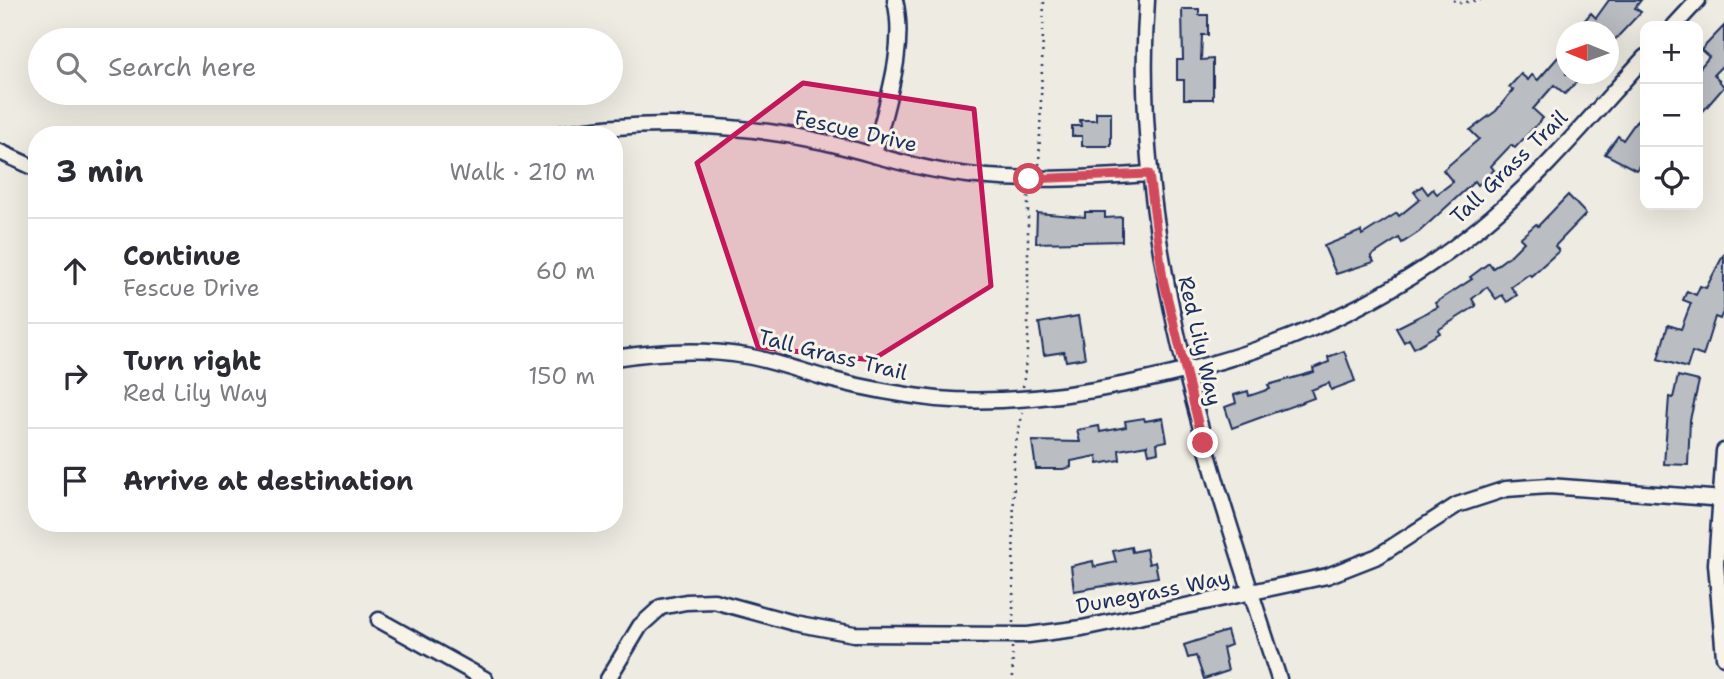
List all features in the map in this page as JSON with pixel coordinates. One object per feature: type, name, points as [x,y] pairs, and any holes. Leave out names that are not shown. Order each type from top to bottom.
[{"type":"street","points":[[874,155],[897,51],[899,26],[895,0]]},
{"type":"street","name":"Red Lily Way","points":[[1147,0],[1145,87],[1149,174],[1163,279],[1216,490],[1279,679]]},
{"type":"street","points":[[1679,21],[1698,0]]},
{"type":"street","name":"Tall Grass Trail","points":[[623,357],[652,352],[722,352],[767,360],[850,384],[909,396],[1023,400],[1099,390],[1185,372],[1244,356],[1300,335],[1364,304],[1435,260],[1516,194],[1640,62]]},
{"type":"street","name":"Fescue Drive","points":[[623,129],[720,128],[823,142],[951,173],[1034,179],[1149,174]]},
{"type":"street","points":[[0,152],[28,165]]},
{"type":"street","points":[[1724,451],[1716,564],[1724,657]]},
{"type":"street","name":"Dunegrass Way","points":[[608,679],[640,626],[661,607],[686,602],[714,601],[794,624],[854,634],[1012,635],[1082,628],[1347,570],[1394,547],[1457,505],[1506,489],[1549,486],[1722,499]]},
{"type":"street","points":[[379,620],[485,679]]},
{"type":"path","points":[[1013,679],[1014,452],[1023,415],[1028,342],[1044,0]]},
{"type":"path","points":[[1453,0],[1459,3],[1481,0]]},
{"type":"highlighted area","points":[[803,83],[974,109],[991,286],[872,360],[758,347],[697,163]]},
{"type":"building","points":[[1609,0],[1641,0],[1635,8],[1641,12],[1619,35],[1619,21],[1584,21],[1591,13],[1596,18]]},
{"type":"building","points":[[1182,9],[1199,9],[1199,15],[1208,15],[1208,35],[1202,35],[1201,60],[1213,59],[1213,99],[1184,99],[1184,80],[1177,80],[1177,60],[1183,60]]},
{"type":"building","points":[[1724,26],[1724,64],[1714,74],[1724,87],[1703,111],[1703,64],[1709,57],[1703,52],[1703,48]]},
{"type":"building","points":[[1556,59],[1556,84],[1574,84],[1565,94],[1554,85],[1533,109],[1543,118],[1515,148],[1511,145],[1491,166],[1494,170],[1478,185],[1475,181],[1419,232],[1402,243],[1399,238],[1371,256],[1374,262],[1336,274],[1324,246],[1361,231],[1362,235],[1397,213],[1399,216],[1420,199],[1414,192],[1422,186],[1428,194],[1433,189],[1437,194],[1453,182],[1443,170],[1479,139],[1470,130],[1496,111],[1513,90],[1509,87],[1521,74],[1528,80],[1532,75],[1538,80]]},
{"type":"building","points":[[1096,112],[1111,112],[1111,146],[1082,146],[1082,136],[1072,136],[1072,126],[1081,126],[1080,120],[1096,120]]},
{"type":"building","points":[[1640,116],[1640,165],[1636,170],[1605,154],[1618,136],[1623,140]]},
{"type":"building","points":[[1568,195],[1586,214],[1555,246],[1559,251],[1531,276],[1529,274],[1511,287],[1517,295],[1507,302],[1502,295],[1496,299],[1487,287],[1472,299],[1476,306],[1438,330],[1440,333],[1414,348],[1409,339],[1404,342],[1396,328],[1438,307],[1435,303],[1472,279],[1470,277],[1489,263],[1493,268],[1512,254],[1524,242],[1520,238],[1536,224],[1538,226]]},
{"type":"building","points":[[1085,212],[1105,212],[1105,218],[1122,217],[1122,241],[1036,243],[1037,213],[1085,217]]},
{"type":"building","points":[[1724,254],[1724,310],[1720,319],[1715,317],[1703,356],[1692,352],[1687,368],[1658,359],[1668,325],[1681,329],[1691,303],[1683,300],[1687,291],[1696,295],[1700,286],[1706,288]]},
{"type":"building","points":[[1078,316],[1085,358],[1066,361],[1064,352],[1044,355],[1039,323]]},
{"type":"building","points":[[1344,351],[1355,381],[1331,390],[1329,383],[1311,390],[1314,398],[1232,428],[1225,407],[1236,403],[1234,395],[1248,391],[1249,396],[1270,389],[1268,385],[1314,372],[1313,368],[1329,362],[1328,357]]},
{"type":"building","points":[[1678,376],[1699,381],[1690,420],[1688,465],[1664,464],[1669,397],[1673,398]]},
{"type":"building","points":[[1144,418],[1145,421],[1163,418],[1167,441],[1157,443],[1158,452],[1149,454],[1147,445],[1119,450],[1120,460],[1098,464],[1097,456],[1071,461],[1071,467],[1063,469],[1036,469],[1032,441],[1080,442],[1077,430],[1099,426],[1100,432],[1126,427],[1125,421]]},
{"type":"building","points":[[1131,547],[1132,552],[1146,549],[1149,564],[1155,562],[1158,577],[1074,591],[1071,566],[1093,561],[1094,567],[1116,562],[1113,551]]},
{"type":"building","points":[[1227,631],[1231,645],[1223,648],[1228,671],[1204,679],[1196,656],[1188,658],[1184,645]]},
{"type":"route","points":[[1029,179],[1149,174],[1163,279],[1203,443]]}]
